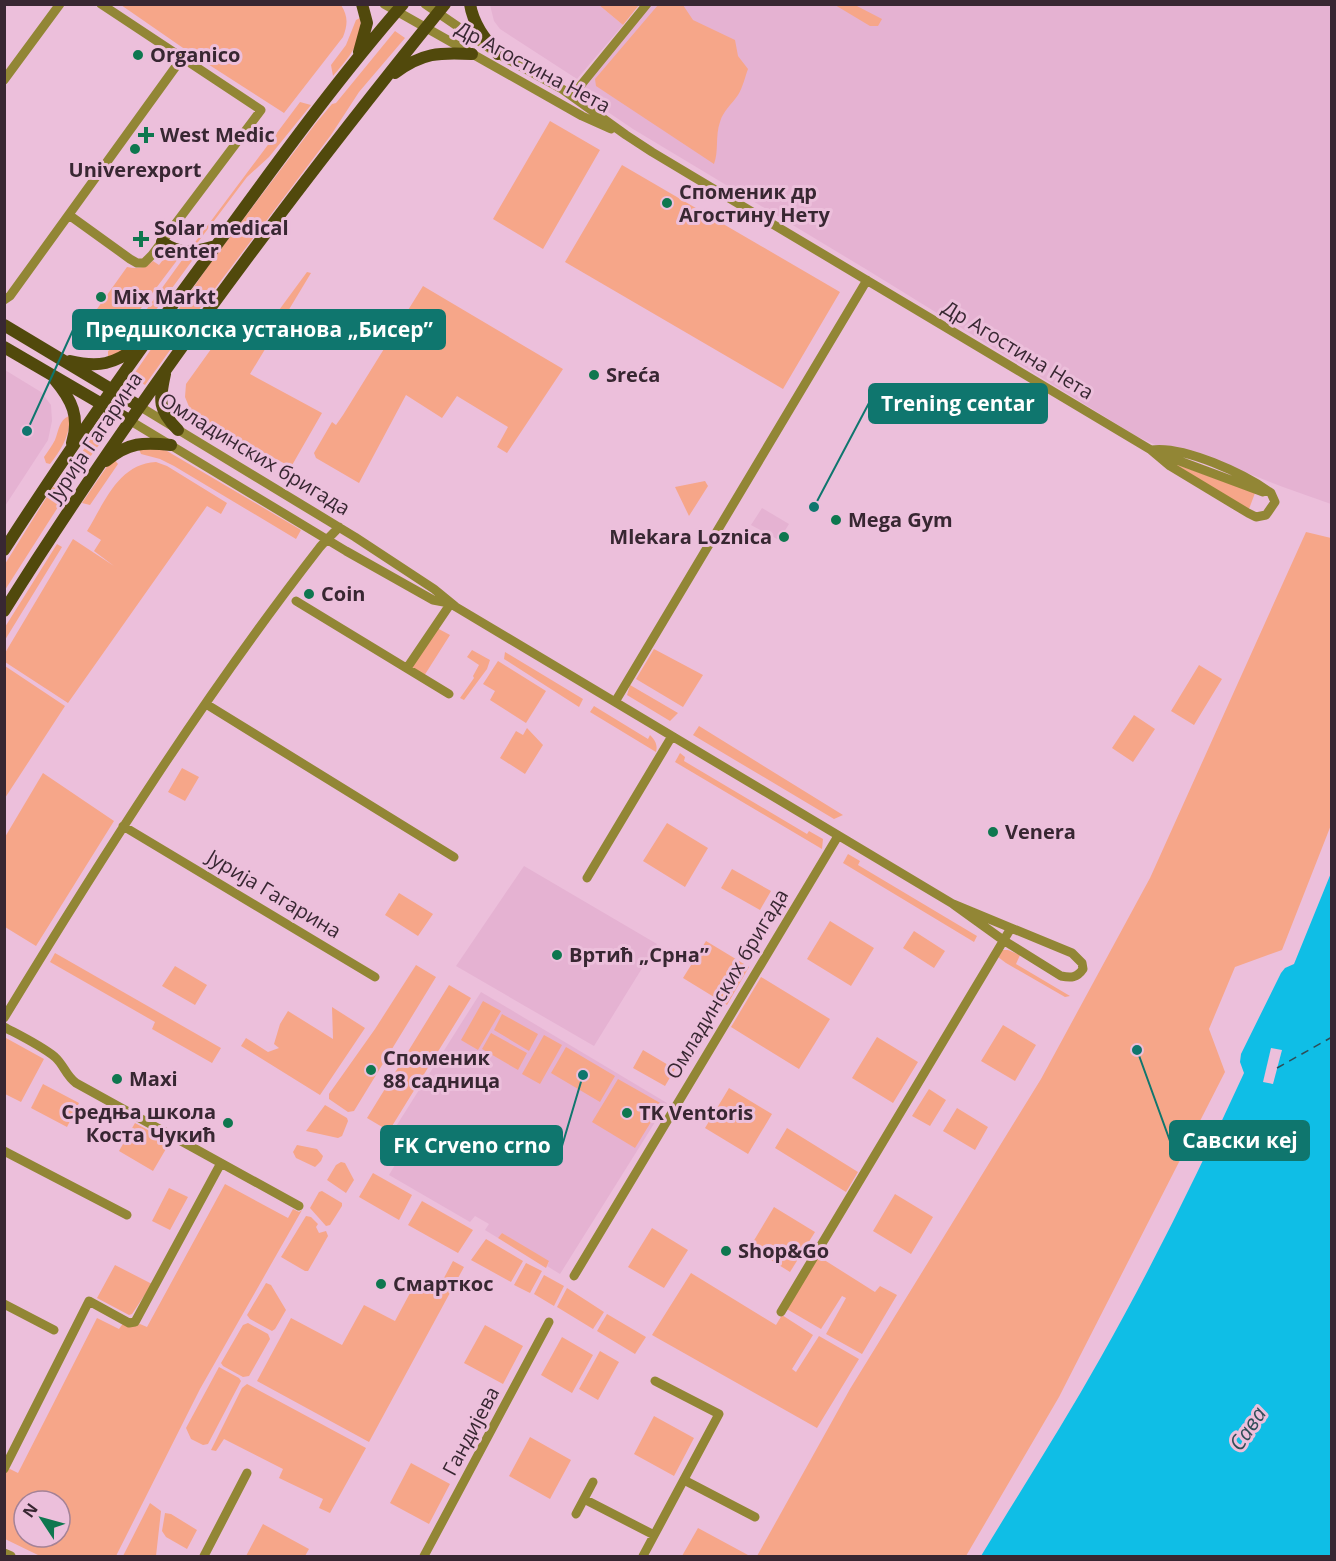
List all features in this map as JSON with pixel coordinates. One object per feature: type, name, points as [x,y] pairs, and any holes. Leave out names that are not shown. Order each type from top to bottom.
[{"type":"main road","points":[[352,67],[366,28],[367,19],[362,4]]},
{"type":"main road","points":[[470,4],[472,16],[479,29],[498,54]]},
{"type":"main road","name":"Јурија Гагарина","points":[[4,550],[68,452],[146,341],[399,8]]},
{"type":"main road","name":"Јурија Гагарина","points":[[4,611],[166,367],[275,219],[441,9]]},
{"type":"main road","points":[[380,86],[396,72],[421,57],[440,53],[472,54]]},
{"type":"main road","points":[[162,242],[176,250],[186,252],[216,246]]},
{"type":"main road","name":"Омладинских бригада","points":[[4,326],[139,406]]},
{"type":"main road","points":[[59,358],[90,365],[106,364],[121,358],[146,341]]},
{"type":"main road","name":"Омладинских бригада","points":[[4,347],[129,420]]},
{"type":"main road","points":[[166,367],[160,402],[166,418],[178,430]]},
{"type":"main road","points":[[50,374],[69,398],[75,415],[74,435],[68,452]]},
{"type":"main road","points":[[91,477],[113,455],[130,445],[142,443],[171,445]]},
{"type":"street","points":[[4,80],[60,4]]},
{"type":"street","points":[[69,215],[140,264],[148,260],[261,110],[101,4]]},
{"type":"street","name":"Др Агостина Нета","points":[[384,4],[399,8],[425,29],[582,116],[626,135]]},
{"type":"street","name":"Др Агостина Нета","points":[[424,4],[441,9],[498,54],[572,96],[626,135],[1151,450],[1177,470],[1256,517],[1266,515],[1275,502],[1271,493],[1258,491],[1151,450]]},
{"type":"street","points":[[572,96],[647,4]]},
{"type":"street","points":[[4,300],[10,296],[182,58]]},
{"type":"street","points":[[615,702],[867,280]]},
{"type":"street","name":"Омладинских бригада","points":[[139,406],[339,527],[434,589],[451,603],[953,904],[1061,976],[1071,978],[1077,976],[1083,969],[1082,963],[1072,953],[953,904]]},
{"type":"street","name":"Омладинских бригада","points":[[129,420],[433,600],[451,603]]},
{"type":"street","points":[[4,1018],[123,826],[206,704],[327,539],[339,527]]},
{"type":"street","points":[[296,601],[449,694]]},
{"type":"street","points":[[407,668],[451,603]]},
{"type":"street","points":[[206,704],[454,857]]},
{"type":"street","points":[[587,878],[672,736]]},
{"type":"street","name":"Јурија Гагарина","points":[[123,826],[375,977]]},
{"type":"street","name":"Омладинских бригада","points":[[574,1276],[838,836]]},
{"type":"street","points":[[781,1312],[1011,928]]},
{"type":"street","points":[[4,1027],[54,1056],[67,1075],[76,1083],[299,1206]]},
{"type":"street","points":[[4,1151],[127,1215]]},
{"type":"street","points":[[4,1469],[89,1301],[129,1323],[135,1322],[221,1163]]},
{"type":"street","points":[[4,1304],[54,1330]]},
{"type":"street","name":"Гандијева","points":[[424,1557],[549,1322]]},
{"type":"street","points":[[643,1557],[719,1414],[655,1381]]},
{"type":"street","points":[[204,1557],[247,1473]]},
{"type":"street","points":[[684,1480],[755,1517]]},
{"type":"street","points":[[576,1514],[593,1482]]},
{"type":"street","points":[[584,1499],[654,1536]]},
{"type":"street","points":[[4,1553],[11,1557]]},
{"type":"shaded area","points":[[121,5],[341,5],[345,13],[346,24],[343,37],[284,113]]},
{"type":"shaded area","points":[[490,5],[599,5],[623,25],[577,79],[500,29],[494,21]]},
{"type":"shaded area","points":[[599,5],[639,5],[623,25]]},
{"type":"shaded area","points":[[649,5],[1331,5],[1331,504],[1227,465],[1162,448],[1136,436],[633,129],[577,91]]},
{"type":"shaded area","points":[[658,5],[683,5],[693,20],[735,40],[738,56],[748,69],[740,92],[721,118],[714,164],[596,86],[595,79]]},
{"type":"shaded area","points":[[835,5],[855,5],[882,19],[878,26],[870,26]]},
{"type":"shaded area","points":[[360,18],[360,34],[354,49],[333,76],[331,65],[346,45],[356,20]]},
{"type":"shaded area","points":[[395,31],[405,38],[359,92],[331,135],[145,385],[132,377],[211,262],[316,123],[332,104],[336,103]]},
{"type":"shaded area","points":[[300,102],[311,105],[269,157],[247,177],[198,242],[193,245]]},
{"type":"shaded area","points":[[550,121],[600,150],[543,249],[493,219]]},
{"type":"shaded area","points":[[622,165],[840,292],[783,389],[565,262]]},
{"type":"shaded area","points":[[169,252],[181,255],[117,340],[112,344],[95,348],[72,344],[127,267],[141,267],[153,261],[159,265]]},
{"type":"shaded area","points":[[197,254],[139,333],[125,349],[108,359],[108,351],[126,338],[185,256]]},
{"type":"shaded area","points":[[307,272],[311,273],[250,374],[322,413],[291,467],[192,414],[185,397],[186,384],[224,331],[244,343],[260,336]]},
{"type":"shaded area","points":[[423,286],[563,369],[507,453],[497,447],[508,427],[457,396],[442,418],[406,395],[359,483],[316,458],[314,453],[332,422],[336,425],[343,415]]},
{"type":"shaded area","points":[[5,370],[41,392],[51,405],[52,421],[48,440],[5,506]]},
{"type":"shaded area","points":[[69,416],[64,442],[50,464],[46,463],[44,457],[55,440],[61,423]]},
{"type":"shaded area","points":[[99,426],[108,433],[90,457],[5,590],[5,564],[53,487],[58,489]]},
{"type":"shaded area","points":[[138,447],[152,447],[167,451],[301,530],[296,539],[174,466],[141,454]]},
{"type":"shaded area","points":[[114,459],[118,464],[90,505],[82,503],[110,462]]},
{"type":"shaded area","points":[[1167,461],[1255,493],[1249,509]]},
{"type":"shaded area","points":[[156,462],[167,466],[227,503],[221,514],[207,506],[68,703],[5,662],[5,653],[73,539],[114,566],[94,551],[101,540],[87,531],[114,486],[122,477],[143,464]]},
{"type":"shaded area","points":[[705,481],[708,486],[689,516],[675,487]]},
{"type":"shaded area","points":[[762,508],[789,524],[779,540],[751,525]]},
{"type":"shaded area","points":[[1306,532],[1331,538],[1331,825],[1282,950],[1235,967],[1209,1029],[1225,1072],[1059,1397],[966,1556],[757,1556],[850,1389],[1041,1079],[1150,878]]},
{"type":"shaded area","points":[[57,544],[62,547],[5,640],[5,627]]},
{"type":"shaded area","points":[[437,628],[450,635],[424,676],[410,667]]},
{"type":"shaded area","points":[[654,649],[703,675],[683,707],[636,679]]},
{"type":"shaded area","points":[[472,650],[490,660],[487,669],[464,700],[460,698],[474,678],[479,665],[467,657]]},
{"type":"shaded area","points":[[505,652],[583,699],[579,707],[504,659]]},
{"type":"shaded area","points":[[498,661],[546,691],[526,723],[490,700],[495,691],[483,684]]},
{"type":"shaded area","points":[[1199,665],[1222,679],[1194,725],[1171,711]]},
{"type":"shaded area","points":[[5,666],[65,706],[5,798]]},
{"type":"shaded area","points":[[630,685],[678,713],[670,721],[627,695]]},
{"type":"shaded area","points":[[594,706],[648,739],[650,735],[656,743],[656,752],[590,712]]},
{"type":"shaded area","points":[[1134,715],[1155,729],[1133,762],[1112,748]]},
{"type":"shaded area","points":[[699,726],[843,815],[834,819],[693,735]]},
{"type":"shaded area","points":[[527,728],[543,745],[525,774],[500,758],[516,731],[523,735]]},
{"type":"shaded area","points":[[680,753],[685,757],[684,761],[807,834],[809,831],[823,839],[822,849],[675,762]]},
{"type":"shaded area","points":[[182,768],[199,777],[185,801],[168,792]]},
{"type":"shaded area","points":[[43,773],[114,821],[36,946],[5,927],[5,837]]},
{"type":"shaded area","points":[[667,823],[708,848],[685,887],[643,861]]},
{"type":"shaded area","points":[[848,854],[860,861],[858,865],[977,936],[974,942],[843,863]]},
{"type":"shaded area","name":"Вртић „Срна”","points":[[524,866],[657,944],[594,1046],[456,966]]},
{"type":"shaded area","points":[[732,869],[771,891],[760,910],[721,888]]},
{"type":"shaded area","points":[[399,893],[433,914],[418,936],[385,915]]},
{"type":"shaded area","points":[[830,921],[874,948],[851,986],[807,959]]},
{"type":"shaded area","points":[[914,931],[945,951],[934,968],[903,948]]},
{"type":"shaded area","points":[[706,941],[749,967],[727,1005],[683,978]]},
{"type":"shaded area","points":[[1002,950],[1020,955],[1016,964],[1070,996],[1065,997],[1006,963],[998,957]]},
{"type":"shaded area","points":[[55,953],[221,1048],[212,1063],[152,1029],[155,1022],[50,962]]},
{"type":"shaded area","points":[[416,965],[436,977],[354,1111],[348,1112],[329,1099],[329,1094]]},
{"type":"shaded area","points":[[175,966],[207,985],[195,1005],[162,986]]},
{"type":"shaded area","points":[[761,977],[830,1019],[799,1069],[731,1027]]},
{"type":"shaded area","points":[[449,985],[471,998],[389,1131],[367,1118]]},
{"type":"shaded area","points":[[481,992],[667,1103],[560,1274],[547,1266],[549,1262],[502,1233],[498,1238],[485,1230],[489,1224],[475,1216],[470,1222],[389,1175],[404,1150],[388,1139]]},
{"type":"shaded area","points":[[483,1001],[501,1011],[478,1050],[461,1040]]},
{"type":"shaded area","points":[[332,1007],[365,1028],[320,1095],[241,1046],[246,1038],[268,1052],[279,1048],[274,1044],[280,1024],[288,1011],[333,1039]]},
{"type":"shaded area","points":[[502,1014],[538,1034],[529,1051],[494,1030]]},
{"type":"shaded area","points":[[1003,1025],[1036,1045],[1015,1081],[981,1061]]},
{"type":"shaded area","points":[[491,1033],[527,1053],[518,1070],[482,1049]]},
{"type":"shaded area","points":[[544,1035],[562,1045],[540,1084],[522,1074]]},
{"type":"shaded area","points":[[877,1037],[918,1062],[893,1103],[852,1078]]},
{"type":"shaded area","points":[[6,1038],[44,1059],[21,1102],[5,1094],[4,1041]]},
{"type":"shaded area","points":[[566,1047],[615,1076],[600,1102],[551,1073]]},
{"type":"shaded area","points":[[643,1050],[675,1069],[665,1086],[633,1068]]},
{"type":"shaded area","name":"TK Ventoris","points":[[618,1079],[662,1104],[635,1148],[592,1122]]},
{"type":"shaded area","points":[[43,1084],[79,1103],[67,1127],[31,1108]]},
{"type":"shaded area","points":[[729,1088],[772,1114],[748,1154],[705,1128]]},
{"type":"shaded area","points":[[929,1089],[946,1100],[930,1126],[912,1116]]},
{"type":"shaded area","points":[[325,1105],[347,1118],[342,1136],[338,1138],[306,1131]]},
{"type":"shaded area","points":[[957,1108],[988,1127],[975,1150],[943,1131]]},
{"type":"shaded area","points":[[135,1123],[170,1142],[153,1171],[119,1151]]},
{"type":"shaded area","points":[[787,1128],[858,1172],[846,1192],[775,1148]]},
{"type":"shaded area","points":[[297,1145],[317,1149],[323,1156],[321,1161],[315,1167],[296,1158],[293,1152]]},
{"type":"shaded area","points":[[341,1162],[345,1163],[354,1180],[346,1193],[327,1180],[336,1165]]},
{"type":"shaded area","points":[[373,1173],[412,1195],[399,1220],[359,1197]]},
{"type":"shaded area","points":[[225,1184],[288,1218],[293,1209],[299,1212],[302,1210],[200,1389],[116,1556],[40,1556],[26,1549],[72,1549],[72,1489],[12,1489],[12,1542],[5,1539],[4,1477],[8,1468],[18,1473],[97,1318],[119,1329],[124,1322],[147,1327]]},
{"type":"shaded area","points":[[169,1188],[188,1197],[170,1230],[152,1221]]},
{"type":"shaded area","points":[[322,1191],[342,1203],[330,1225],[326,1226],[310,1208],[319,1192]]},
{"type":"shaded area","points":[[895,1194],[933,1217],[911,1254],[873,1231]]},
{"type":"shaded area","points":[[422,1201],[473,1230],[458,1253],[408,1225]]},
{"type":"shaded area","points":[[774,1207],[815,1232],[790,1272],[750,1247]]},
{"type":"shaded area","points":[[306,1216],[311,1217],[318,1224],[316,1227],[319,1233],[326,1231],[328,1236],[308,1271],[281,1257]]},
{"type":"shaded area","points":[[652,1228],[688,1250],[664,1288],[628,1267]]},
{"type":"shaded area","points":[[502,1233],[549,1261],[546,1268],[498,1238]]},
{"type":"shaded area","points":[[486,1239],[523,1261],[511,1282],[471,1260]]},
{"type":"shaded area","points":[[818,1256],[875,1292],[880,1286],[897,1295],[862,1354],[826,1334],[846,1298],[842,1296],[821,1329],[785,1308]]},
{"type":"shaded area","points":[[453,1261],[464,1267],[369,1442],[257,1381],[291,1318],[342,1345],[364,1305],[395,1321],[417,1280],[437,1291]]},
{"type":"shaded area","points":[[526,1263],[542,1271],[530,1293],[514,1285]]},
{"type":"shaded area","points":[[115,1265],[152,1284],[132,1314],[129,1315],[97,1298]]},
{"type":"shaded area","points":[[691,1273],[776,1325],[782,1315],[813,1335],[792,1369],[796,1372],[819,1336],[859,1359],[817,1428],[652,1335]]},
{"type":"shaded area","points":[[544,1275],[564,1286],[554,1306],[534,1294]]},
{"type":"shaded area","points":[[266,1283],[271,1285],[286,1310],[272,1331],[247,1315]]},
{"type":"shaded area","points":[[567,1288],[604,1312],[593,1329],[557,1307]]},
{"type":"shaded area","points":[[607,1314],[646,1337],[635,1354],[597,1331]]},
{"type":"shaded area","points":[[248,1323],[268,1334],[270,1339],[249,1376],[243,1377],[221,1363],[243,1325]]},
{"type":"shaded area","points":[[485,1325],[523,1346],[503,1384],[464,1363]]},
{"type":"shaded area","points":[[562,1337],[593,1355],[572,1393],[541,1375]]},
{"type":"shaded area","points":[[600,1351],[619,1362],[598,1400],[579,1389]]},
{"type":"shaded area","points":[[219,1367],[241,1381],[208,1444],[203,1445],[191,1439],[186,1428]]},
{"type":"shaded area","points":[[247,1384],[366,1448],[330,1513],[319,1508],[323,1499],[279,1478],[283,1469],[224,1439],[216,1451],[211,1450],[242,1388]]},
{"type":"shaded area","points":[[654,1416],[694,1438],[674,1476],[634,1454]]},
{"type":"shaded area","points":[[530,1437],[571,1460],[550,1499],[509,1476]]},
{"type":"shaded area","points":[[411,1463],[450,1484],[429,1524],[390,1503]]},
{"type":"shaded area","points":[[150,1503],[161,1511],[156,1556],[123,1556]]},
{"type":"shaded area","points":[[165,1513],[171,1514],[197,1530],[187,1549],[166,1537],[162,1531]]},
{"type":"shaded area","points":[[263,1524],[309,1549],[305,1556],[246,1556]]},
{"type":"shaded area","points":[[698,1528],[748,1555],[682,1556]]},
{"type":"water","name":"Сава","points":[[1331,873],[1331,1556],[981,1556],[1087,1382],[1157,1252],[1244,1073],[1240,1062],[1241,1054],[1281,973],[1285,968],[1294,964]]},
{"type":"pier","points":[[1271,1048],[1282,1050],[1273,1084],[1263,1082]]},
{"type":"ferry route","points":[[1277,1068],[1332,1037]]},
{"type":"place","name":"Organico","points":[[138,55]]},
{"type":"place","name":"West Medic","points":[[146,135]]},
{"type":"place","name":"Univerexport","points":[[135,149]]},
{"type":"place","name":"Споменик др Агостину Нету","points":[[667,203]]},
{"type":"place","name":"Solar medical center","points":[[141,239]]},
{"type":"place","name":"Mix Markt","points":[[101,297]]},
{"type":"place","name":"Sreća","points":[[594,375]]},
{"type":"place","name":"Предшколска установа „Бисер”","points":[[27,431]]},
{"type":"place","name":"Trening centar","points":[[814,507]]},
{"type":"place","name":"Mega Gym","points":[[836,520]]},
{"type":"place","name":"Mlekara Loznica","points":[[784,537]]},
{"type":"place","name":"Coin","points":[[309,594]]},
{"type":"place","name":"Venera","points":[[993,832]]},
{"type":"place","name":"Вртић „Срна”","points":[[557,955]]},
{"type":"place","name":"Савски кеј","points":[[1137,1050]]},
{"type":"place","name":"Споменик 88 садница","points":[[371,1070]]},
{"type":"place","name":"FK Crveno crno","points":[[583,1075]]},
{"type":"place","name":"Maxi","points":[[117,1079]]},
{"type":"place","name":"TK Ventoris","points":[[627,1113]]},
{"type":"place","name":"Средња школа Коста Чукић","points":[[228,1123]]},
{"type":"place","name":"Shop&Go","points":[[726,1251]]},
{"type":"place","name":"Смарткос","points":[[381,1284]]}]
